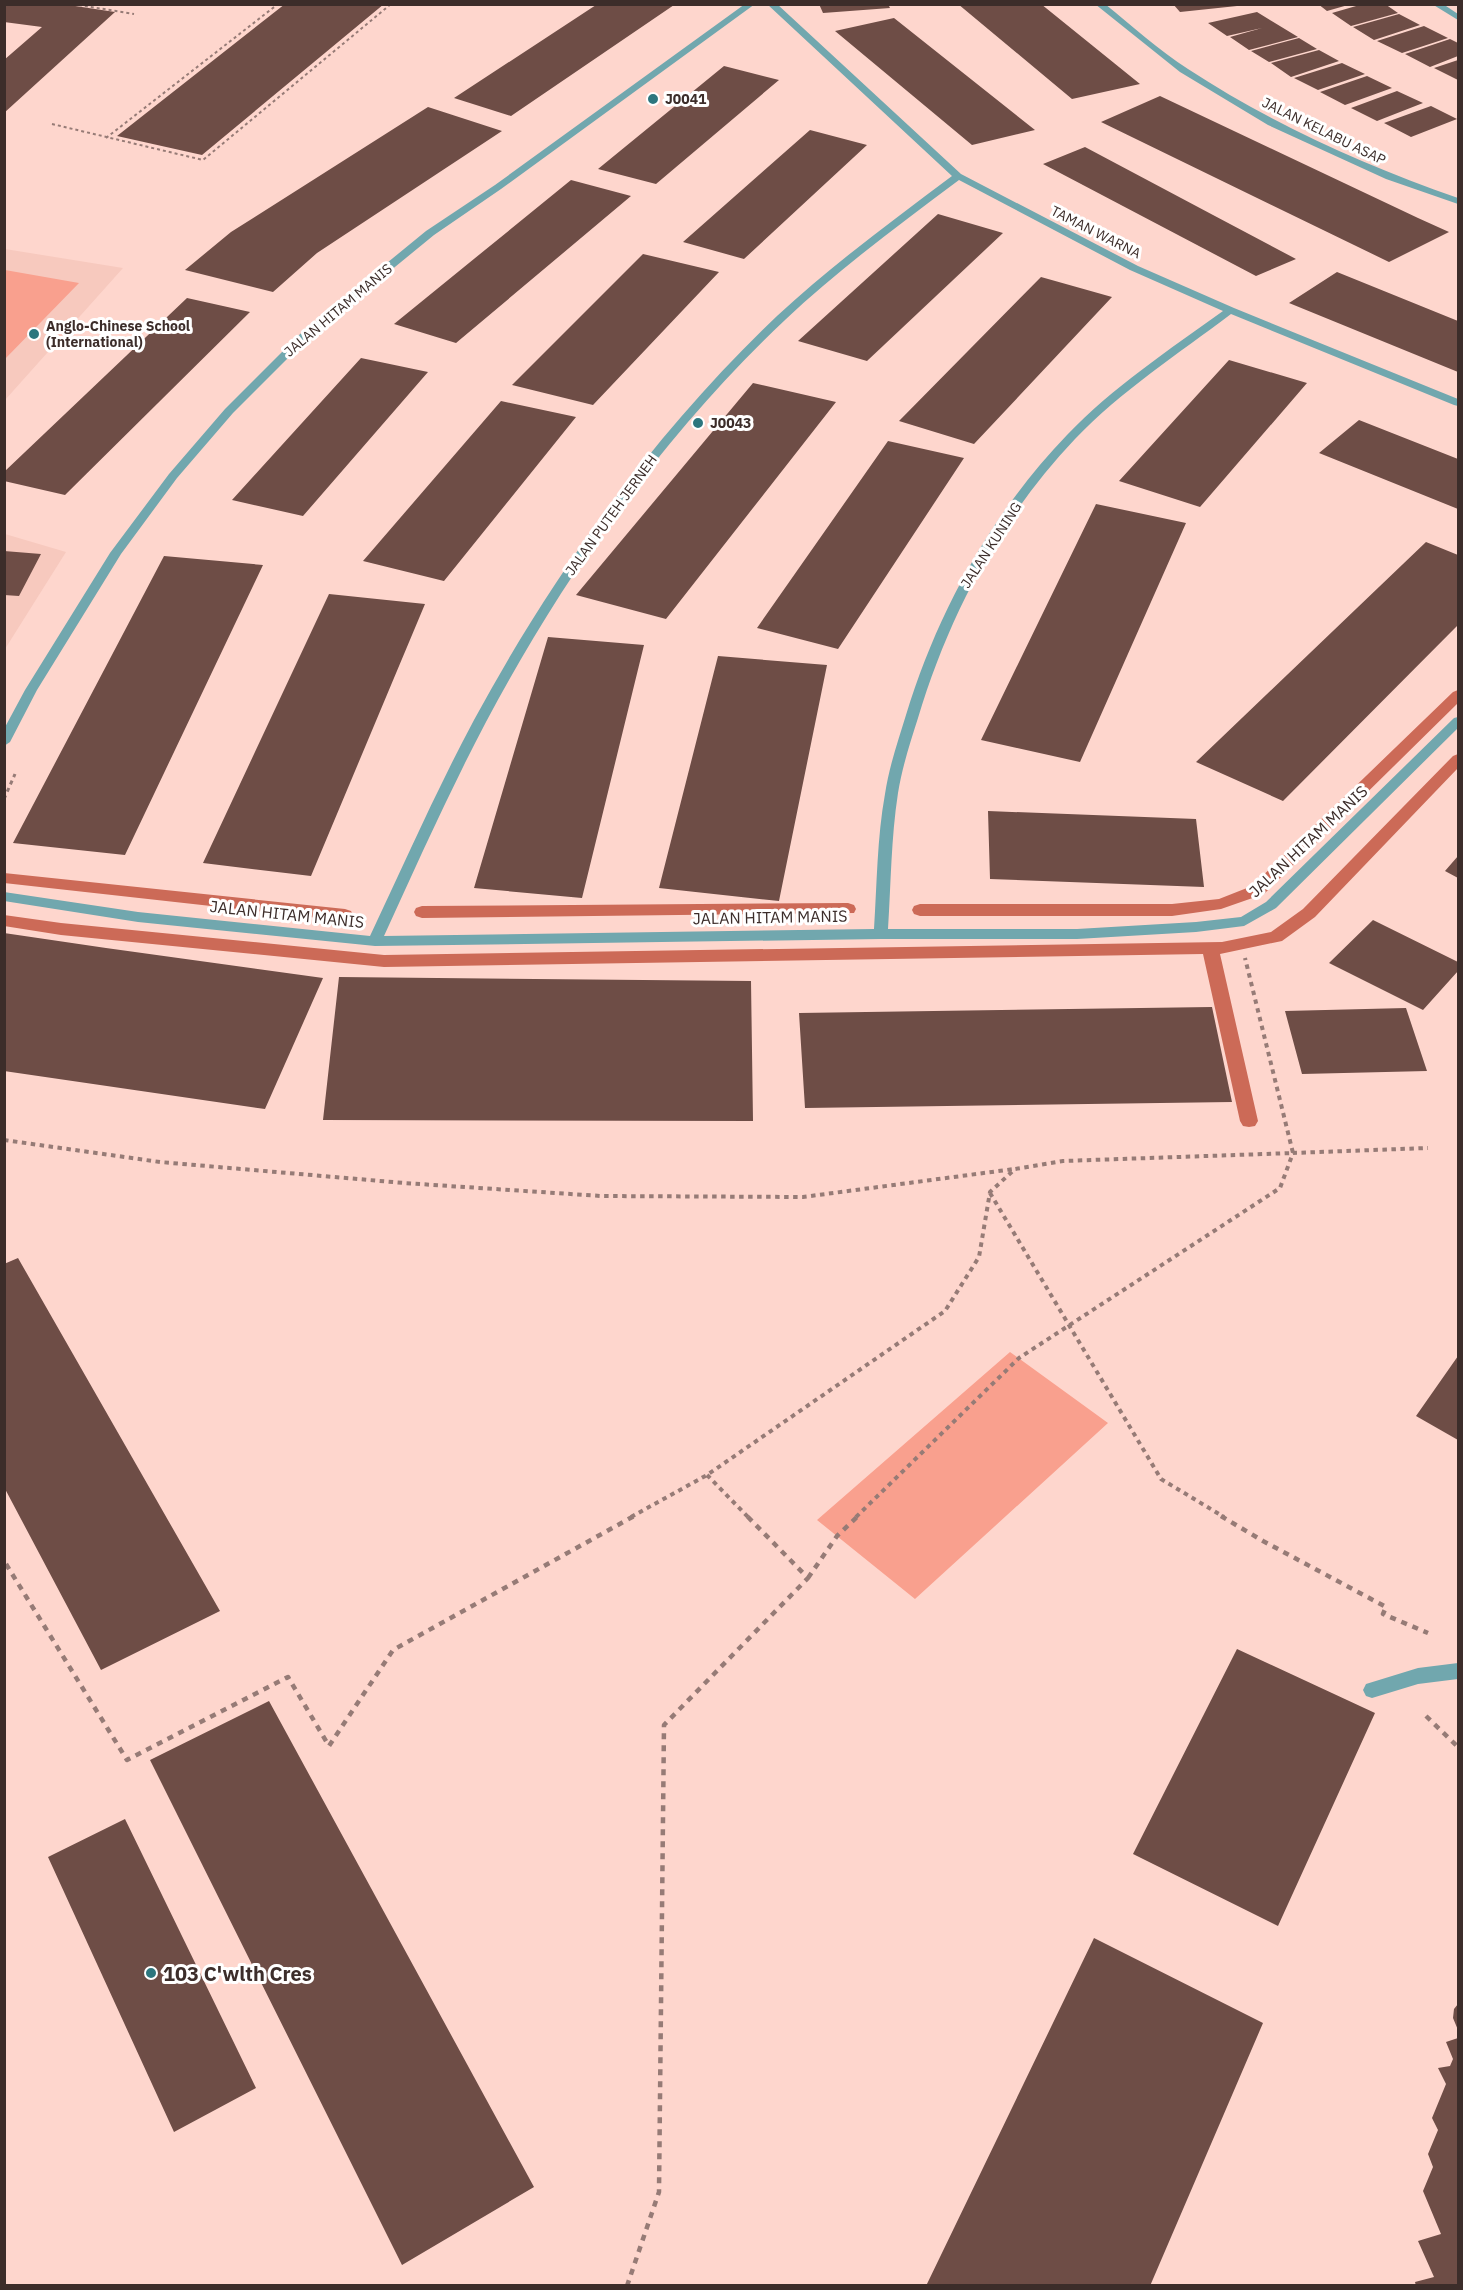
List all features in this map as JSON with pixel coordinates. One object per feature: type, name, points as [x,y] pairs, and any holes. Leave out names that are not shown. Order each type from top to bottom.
[{"type":"street","name":"JALAN HITAM MANIS","points":[[4,742],[31,690],[130,534],[173,476],[229,411],[303,337],[430,233],[498,187],[751,4]]},
{"type":"street","name":"TAMAN WARNA","points":[[771,4],[958,176],[1052,228],[1230,310],[1458,403]]},
{"type":"street","name":"JALAN KELABU ASAP","points":[[1099,4],[1183,70],[1271,123],[1389,177],[1458,201]]},
{"type":"street","points":[[1436,4],[1458,16]]},
{"type":"street","name":"JALAN PUTEH JERNEH","points":[[375,942],[462,756],[497,689],[561,583],[630,486],[679,426],[759,339],[851,256],[958,176]]},
{"type":"street","name":"JALAN KUNING","points":[[881,934],[890,802],[896,770],[920,684],[963,587],[1029,485],[1084,425],[1107,403],[1230,310]]},
{"type":"street","name":"JALAN HITAM MANIS","points":[[4,896],[138,917],[375,942],[881,934],[1077,934],[1196,927],[1244,921],[1271,905],[1458,721]]},
{"type":"street","points":[[1372,1690],[1418,1676],[1458,1671]]},
{"type":"path","points":[[73,4],[134,14]]},
{"type":"path","points":[[106,138],[278,4]]},
{"type":"path","points":[[52,124],[203,160],[391,4]]},
{"type":"path","points":[[4,799],[20,765]]},
{"type":"path","points":[[627,2286],[659,2192],[664,1725],[808,1578],[837,1536],[1018,1358],[1280,1188],[1293,1153],[1243,949]]},
{"type":"path","points":[[4,1140],[160,1162],[404,1183],[601,1196],[803,1197],[1063,1161],[1428,1148]]},
{"type":"path","points":[[6,1564],[127,1760],[288,1677],[329,1746],[393,1650],[707,1475],[945,1311],[979,1257],[990,1192],[1015,1169]]},
{"type":"path","points":[[990,1192],[1161,1479],[1263,1541],[1386,1607],[1383,1614],[1432,1635]]},
{"type":"path","points":[[707,1475],[808,1578]]},
{"type":"shaded area","name":"Anglo-Chinese School (International)","points":[[5,249],[123,268],[5,400]]},
{"type":"shaded area","points":[[4,270],[79,283],[5,359]]},
{"type":"shaded area","points":[[5,534],[66,552],[5,649]]},
{"type":"shaded area","points":[[1010,1352],[1108,1423],[915,1599],[817,1520]]},
{"type":"building","points":[[4,4],[62,4],[115,12],[4,113],[4,60],[42,27],[4,22]]},
{"type":"building","points":[[285,4],[384,4],[202,155],[117,136]]},
{"type":"building","points":[[819,4],[888,4],[890,8],[823,13]]},
{"type":"building","points":[[958,4],[1041,4],[1140,84],[1072,99]]},
{"type":"building","points":[[1173,4],[1236,4],[1237,6],[1180,12]]},
{"type":"building","points":[[1318,4],[1348,4],[1348,5],[1327,11]]},
{"type":"building","points":[[1363,4],[1385,4],[1398,13],[1351,26],[1332,13]]},
{"type":"building","points":[[596,5],[674,5],[511,116],[454,98]]},
{"type":"building","points":[[1257,12],[1298,37],[1249,50],[1230,37],[1262,28],[1227,36],[1208,23]]},
{"type":"building","points":[[1399,14],[1420,25],[1374,40],[1353,27]]},
{"type":"building","points":[[894,18],[1035,130],[972,145],[835,31]]},
{"type":"building","points":[[1424,26],[1448,38],[1402,53],[1377,41]]},
{"type":"building","points":[[1299,38],[1317,49],[1269,62],[1251,51]]},
{"type":"building","points":[[1450,39],[1458,43],[1458,56],[1430,67],[1405,54]]},
{"type":"building","points":[[1319,50],[1339,61],[1291,77],[1271,63]]},
{"type":"building","points":[[1458,60],[1458,80],[1434,68]]},
{"type":"building","points":[[1342,63],[1365,74],[1318,90],[1294,78]]},
{"type":"building","points":[[724,66],[779,80],[656,184],[598,169]]},
{"type":"building","points":[[1367,76],[1392,88],[1345,105],[1320,92]]},
{"type":"building","points":[[1397,91],[1423,103],[1377,121],[1351,108]]},
{"type":"building","points":[[1160,96],[1449,232],[1389,262],[1101,122]]},
{"type":"building","points":[[1431,106],[1457,119],[1411,137],[1384,123]]},
{"type":"building","points":[[428,107],[502,131],[317,253],[273,292],[185,270],[231,232]]},
{"type":"building","points":[[810,130],[867,145],[744,259],[683,242]]},
{"type":"building","points":[[1085,147],[1296,259],[1256,276],[1043,164]]},
{"type":"building","points":[[571,180],[631,196],[456,343],[394,324]]},
{"type":"building","points":[[938,214],[1003,233],[867,361],[798,341]]},
{"type":"building","points":[[643,254],[719,272],[593,405],[512,385]]},
{"type":"building","points":[[1337,272],[1458,321],[1458,372],[1289,303]]},
{"type":"building","points":[[1041,277],[1112,297],[974,444],[899,421]]},
{"type":"building","points":[[187,298],[250,312],[65,495],[4,481],[4,472]]},
{"type":"building","points":[[361,358],[428,372],[303,516],[232,500]]},
{"type":"building","points":[[1229,360],[1307,383],[1200,507],[1119,481]]},
{"type":"building","points":[[753,383],[836,402],[666,619],[576,595]]},
{"type":"building","points":[[501,401],[576,417],[444,581],[363,561]]},
{"type":"building","points":[[1359,420],[1458,459],[1458,509],[1319,453]]},
{"type":"building","points":[[888,441],[964,458],[838,649],[757,628]]},
{"type":"building","points":[[1096,504],[1186,523],[1080,762],[981,740]]},
{"type":"building","points":[[1426,542],[1458,555],[1458,625],[1283,801],[1196,762]]},
{"type":"building","points":[[4,551],[41,554],[19,596],[4,595]]},
{"type":"building","points":[[164,556],[263,565],[125,855],[13,843]]},
{"type":"building","points":[[329,594],[425,604],[311,876],[203,863]]},
{"type":"building","points":[[548,637],[644,645],[582,898],[474,888]]},
{"type":"building","points":[[718,656],[827,665],[779,901],[659,888]]},
{"type":"building","points":[[988,811],[1196,819],[1204,887],[990,879]]},
{"type":"building","points":[[1458,856],[1458,878],[1445,871]]},
{"type":"building","points":[[1373,920],[1458,962],[1458,971],[1423,1010],[1329,963]]},
{"type":"building","points":[[4,933],[323,978],[265,1109],[4,1071]]},
{"type":"building","points":[[339,977],[751,981],[753,1121],[323,1120]]},
{"type":"building","points":[[1212,1007],[1232,1102],[805,1108],[799,1013]]},
{"type":"building","points":[[1406,1008],[1427,1071],[1302,1074],[1285,1011]]},
{"type":"building","points":[[18,1258],[220,1611],[101,1670],[4,1487],[4,1264]]},
{"type":"building","points":[[1458,1356],[1458,1440],[1416,1416]]},
{"type":"building","points":[[1237,1649],[1375,1713],[1278,1926],[1133,1854]]},
{"type":"building","points":[[269,1701],[534,2187],[402,2265],[150,1760]]},
{"type":"building","name":"103 C'wlth Cres","points":[[125,1819],[256,2088],[174,2132],[48,1857]]},
{"type":"building","points":[[1094,1938],[1263,2023],[1150,2286],[926,2286]]},
{"type":"building","points":[[1458,2004],[1458,2030],[1453,2018],[1454,2009]]},
{"type":"building","points":[[1458,2038],[1458,2286],[1416,2286],[1415,2282],[1434,2277],[1418,2241],[1441,2234],[1423,2191],[1433,2167],[1428,2154],[1438,2130],[1432,2118],[1446,2084],[1438,2068],[1450,2066],[1453,2059],[1446,2042]]},
{"type":"waterway","points":[[920,910],[1172,910],[1221,904],[1258,890],[1458,695]]},
{"type":"waterway","points":[[1210,948],[1222,948],[1276,937],[1309,913],[1458,759]]},
{"type":"waterway","points":[[4,878],[345,915]]},
{"type":"waterway","points":[[422,912],[848,909]]},
{"type":"waterway","points":[[4,920],[61,929],[384,961],[1210,948]]},
{"type":"waterway","points":[[1210,948],[1249,1121]]},
{"type":"place","name":"J0041","points":[[653,99]]},
{"type":"place","name":"Anglo-Chinese School (International)","points":[[34,334]]},
{"type":"place","name":"J0043","points":[[698,423]]},
{"type":"place","name":"103 C'wlth Cres","points":[[151,1973]]}]
